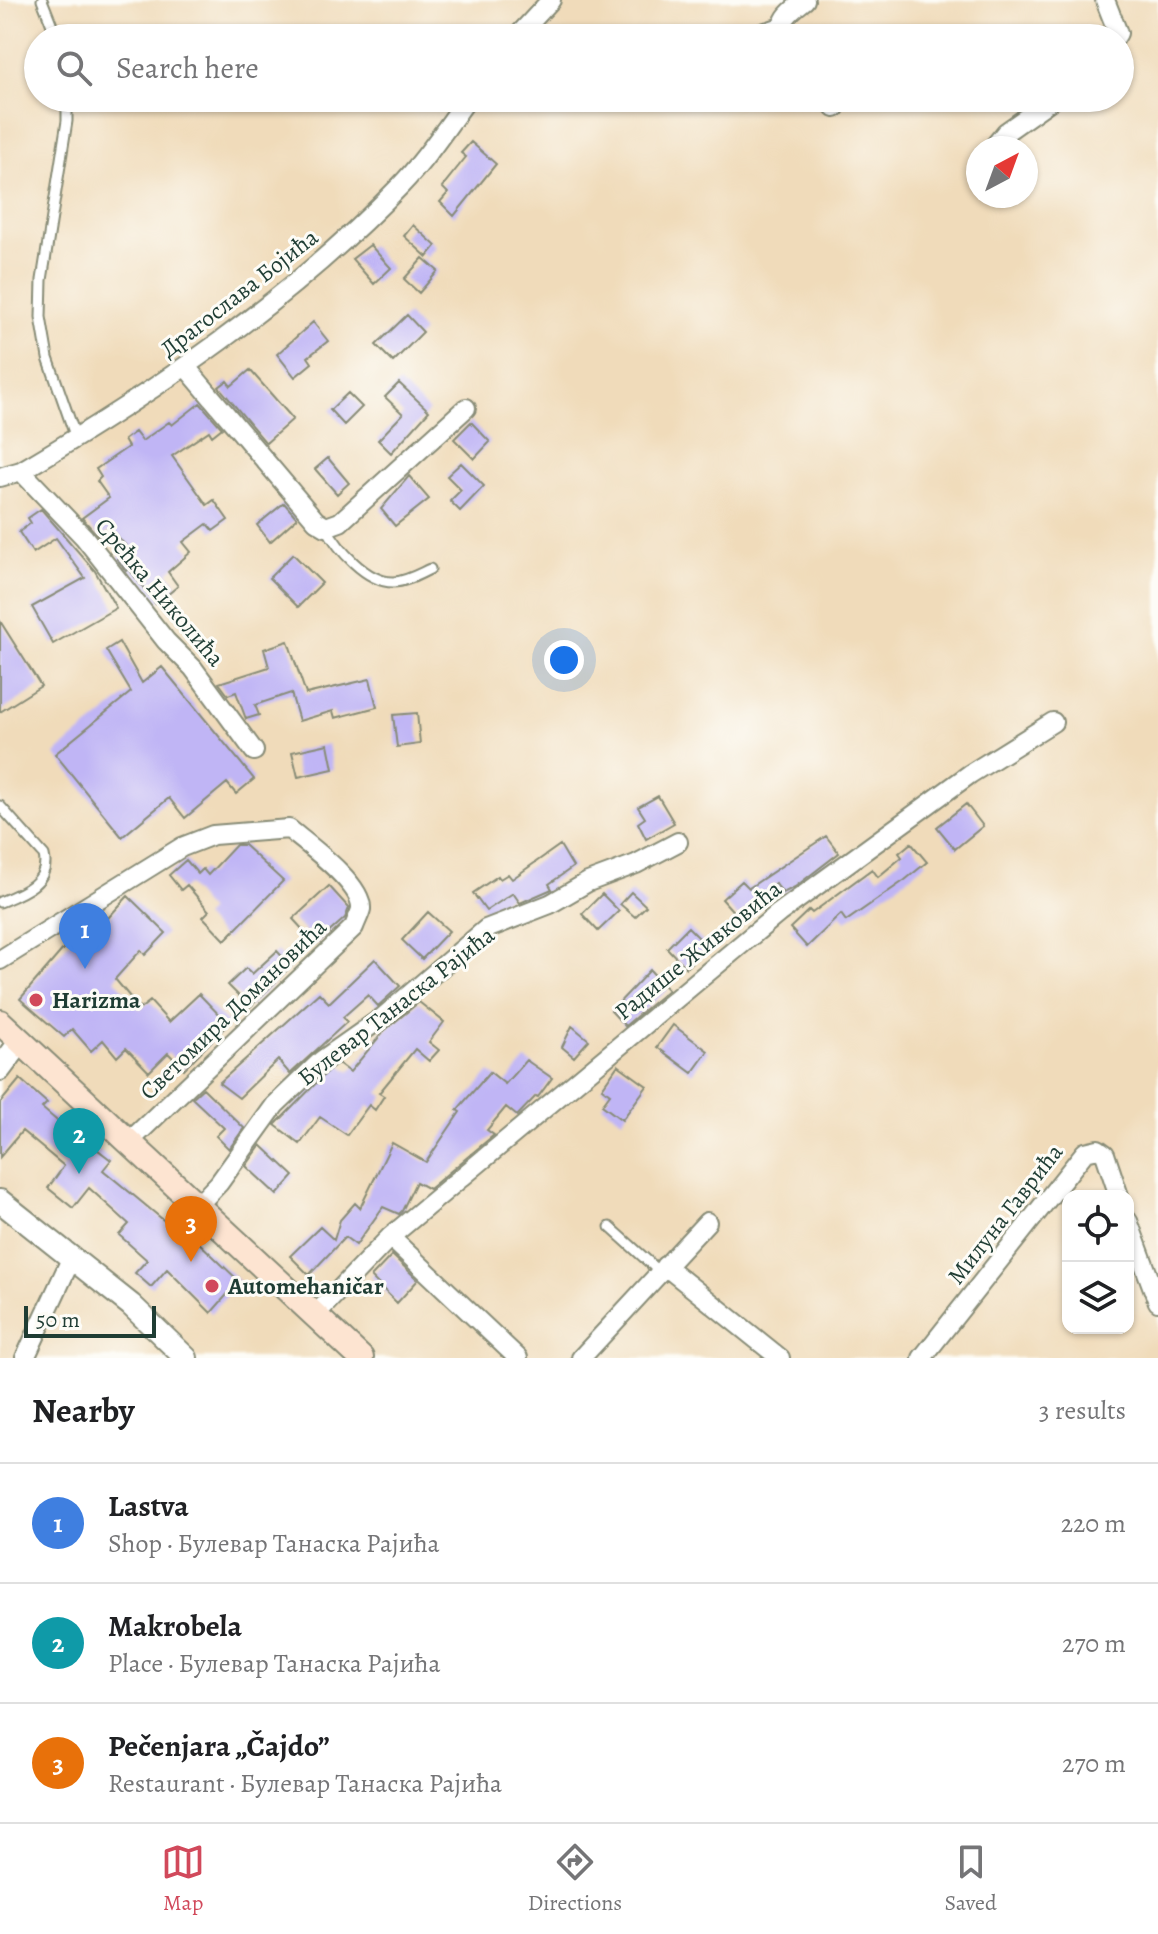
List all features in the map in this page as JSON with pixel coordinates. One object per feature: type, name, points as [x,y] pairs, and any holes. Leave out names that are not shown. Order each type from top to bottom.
[{"type":"main road","points":[[0,1022],[131,1140],[361,1358]]},
{"type":"street","points":[[529,24],[551,0]]},
{"type":"street","points":[[787,24],[805,0]]},
{"type":"street","points":[[1105,0],[1114,24]]},
{"type":"street","name":"Драгослава Бојића","points":[[0,477],[21,471],[137,402],[329,255],[404,183],[457,112]]},
{"type":"street","points":[[1003,136],[1034,112]]},
{"type":"street","points":[[186,367],[316,521],[326,527],[340,522],[466,408]]},
{"type":"street","name":"Срећка Николића","points":[[21,471],[84,537],[166,641],[193,668],[254,751]]},
{"type":"street","name":"Радише Живковића","points":[[316,1314],[390,1237],[779,913],[970,774],[1053,722]]},
{"type":"street","name":"Светомира Домановића","points":[[0,960],[171,854],[213,835],[289,829],[337,869],[358,897],[361,908],[354,927],[131,1140]]},
{"type":"street","name":"Булевар Танаска Рајића","points":[[199,1204],[219,1183],[275,1105],[303,1078],[322,1060],[383,1017],[486,929],[550,904],[588,882],[636,864],[678,842]]},
{"type":"street","points":[[0,1069],[21,1041]]},
{"type":"street","name":"Милуна Гаврића","points":[[922,1358],[1085,1152],[1098,1149],[1105,1154],[1117,1190]]},
{"type":"street","points":[[0,1201],[131,1305],[186,1358]]},
{"type":"street","points":[[581,1358],[707,1222]]},
{"type":"street","points":[[390,1237],[518,1358]]},
{"type":"street","points":[[1134,1237],[1158,1302]]},
{"type":"street","points":[[25,1358],[72,1257]]},
{"type":"street","points":[[663,1269],[780,1358]]},
{"type":"lane","points":[[42,0],[51,24]]},
{"type":"lane","points":[[67,112],[42,280],[41,317],[48,358],[76,438]]},
{"type":"lane","points":[[326,527],[352,560],[382,581],[403,581],[430,569]]},
{"type":"lane","points":[[0,806],[44,855],[46,862],[40,878],[28,890],[0,902]]},
{"type":"lane","points":[[610,1227],[663,1269]]},
{"type":"building","points":[[471,142],[496,164],[454,216],[440,202],[448,193],[442,187],[466,157],[461,153]]},
{"type":"building","points":[[413,225],[436,246],[427,257],[404,236]]},
{"type":"building","points":[[370,245],[391,268],[374,284],[352,259]]},
{"type":"building","points":[[423,258],[438,271],[419,293],[404,279]]},
{"type":"building","points":[[407,315],[423,332],[393,362],[376,345]]},
{"type":"building","points":[[313,322],[328,341],[308,357],[312,363],[295,377],[277,354]]},
{"type":"building","points":[[250,370],[293,419],[266,443],[219,387],[227,381],[231,386]]},
{"type":"building","points":[[399,383],[429,411],[391,453],[378,440],[403,414],[385,397]]},
{"type":"building","points":[[348,393],[362,407],[344,425],[330,410]]},
{"type":"building","points":[[200,403],[222,428],[212,436],[209,431],[172,456],[207,505],[214,500],[228,520],[213,531],[207,524],[183,542],[191,552],[168,572],[178,586],[156,604],[129,569],[126,571],[117,559],[128,548],[111,530],[100,538],[82,518],[109,498],[97,481],[101,477],[96,469],[128,447],[124,440],[135,432],[142,441],[169,422],[172,425]]},
{"type":"building","points":[[471,422],[490,442],[474,459],[454,439]]},
{"type":"building","points":[[328,458],[349,483],[337,494],[315,469]]},
{"type":"building","points":[[461,463],[484,486],[460,511],[450,501],[461,490],[447,476]]},
{"type":"building","points":[[409,476],[429,499],[395,526],[381,509]]},
{"type":"building","points":[[284,503],[297,518],[270,542],[257,525]]},
{"type":"building","points":[[41,509],[95,571],[116,608],[53,644],[32,607],[85,578],[56,538],[33,553],[19,532],[31,523],[28,518]]},
{"type":"building","points":[[293,554],[322,583],[298,607],[269,578]]},
{"type":"building","points":[[0,621],[41,686],[0,712]]},
{"type":"building","points":[[288,641],[306,694],[370,679],[377,707],[335,718],[333,711],[299,721],[291,693],[255,705],[259,715],[246,719],[236,692],[228,695],[219,683],[269,667],[264,649]]},
{"type":"building","points":[[119,642],[142,683],[162,667],[254,779],[236,794],[227,783],[185,818],[169,798],[122,837],[55,754],[131,692],[106,650]]},
{"type":"building","points":[[417,713],[420,744],[397,747],[393,715]]},
{"type":"building","points":[[328,744],[333,769],[298,777],[292,752]]},
{"type":"building","points":[[658,796],[674,823],[646,839],[638,823],[645,818],[638,807]]},
{"type":"building","points":[[966,804],[983,826],[955,849],[937,827]]},
{"type":"building","points":[[826,836],[839,853],[795,887],[783,893],[775,883],[738,917],[722,899],[742,881],[749,888]]},
{"type":"building","points":[[911,843],[927,862],[905,880],[846,921],[841,914],[807,947],[790,928],[809,910],[812,913],[872,869],[878,877],[902,857],[899,853]]},
{"type":"building","points":[[236,845],[244,845],[283,881],[225,940],[203,917],[209,911],[187,885],[181,890],[169,875],[186,860],[198,874],[203,869],[208,875]]},
{"type":"building","points":[[560,845],[573,867],[549,884],[552,889],[520,903],[513,893],[486,911],[473,893],[498,876],[500,879],[508,874],[512,879]]},
{"type":"building","points":[[329,886],[349,908],[345,918],[316,944],[293,919]]},
{"type":"building","points":[[631,892],[646,906],[635,917],[620,904]]},
{"type":"building","points":[[602,894],[619,911],[598,931],[582,914]]},
{"type":"building","points":[[128,896],[166,933],[145,955],[141,950],[115,979],[140,1009],[150,1001],[169,1022],[199,994],[228,1024],[184,1069],[168,1053],[149,1072],[126,1048],[117,1057],[103,1040],[91,1051],[72,1029],[64,1037],[20,999],[89,919],[99,928]]},
{"type":"building","points":[[428,912],[449,931],[422,959],[402,940]]},
{"type":"building","points":[[688,927],[707,946],[686,968],[667,948]]},
{"type":"building","points":[[277,951],[291,966],[250,1007],[228,985],[246,968],[252,974]]},
{"type":"building","points":[[375,959],[400,986],[378,1006],[368,995],[343,1017],[347,1022],[290,1074],[278,1060],[239,1098],[219,1083],[319,993],[329,1003]]},
{"type":"building","points":[[650,970],[668,990],[625,1026],[611,1011]]},
{"type":"building","points":[[419,1002],[444,1022],[429,1042],[439,1050],[429,1061],[415,1049],[379,1093],[384,1096],[375,1110],[369,1105],[347,1135],[320,1117],[300,1144],[275,1125],[338,1063],[350,1072],[384,1031]]},
{"type":"building","points":[[673,1025],[708,1051],[692,1073],[657,1047]]},
{"type":"building","points":[[572,1026],[589,1040],[574,1057],[562,1047]]},
{"type":"building","points":[[526,1060],[552,1078],[538,1097],[517,1116],[506,1107],[487,1130],[494,1135],[429,1189],[416,1182],[399,1214],[383,1207],[356,1245],[345,1237],[309,1275],[290,1256],[320,1227],[334,1240],[340,1220],[355,1203],[360,1208],[392,1143],[426,1162],[460,1112],[457,1110],[490,1072],[505,1084]]},
{"type":"building","points":[[618,1065],[647,1086],[622,1120],[602,1105],[610,1094],[602,1088]]},
{"type":"building","points":[[20,1079],[47,1103],[42,1108],[83,1143],[85,1140],[111,1160],[103,1170],[191,1243],[195,1239],[239,1281],[211,1313],[167,1269],[151,1287],[135,1273],[147,1260],[119,1235],[129,1224],[89,1188],[73,1208],[48,1188],[64,1166],[22,1131],[0,1157],[0,1103]]},
{"type":"building","points":[[203,1088],[244,1128],[229,1149],[216,1136],[224,1128],[192,1098]]},
{"type":"building","points":[[261,1145],[294,1176],[277,1195],[246,1166]]},
{"type":"building","points":[[392,1255],[418,1280],[397,1303],[371,1277]]},
{"type":"place","name":"Lastva","points":[[85,969]]},
{"type":"place","name":"Harizma","points":[[36,1000]]},
{"type":"place","name":"Makrobela","points":[[79,1174]]},
{"type":"place","name":"Pečenjara „Čajdo”","points":[[191,1262]]},
{"type":"place","name":"Automehaničar","points":[[212,1286]]}]
